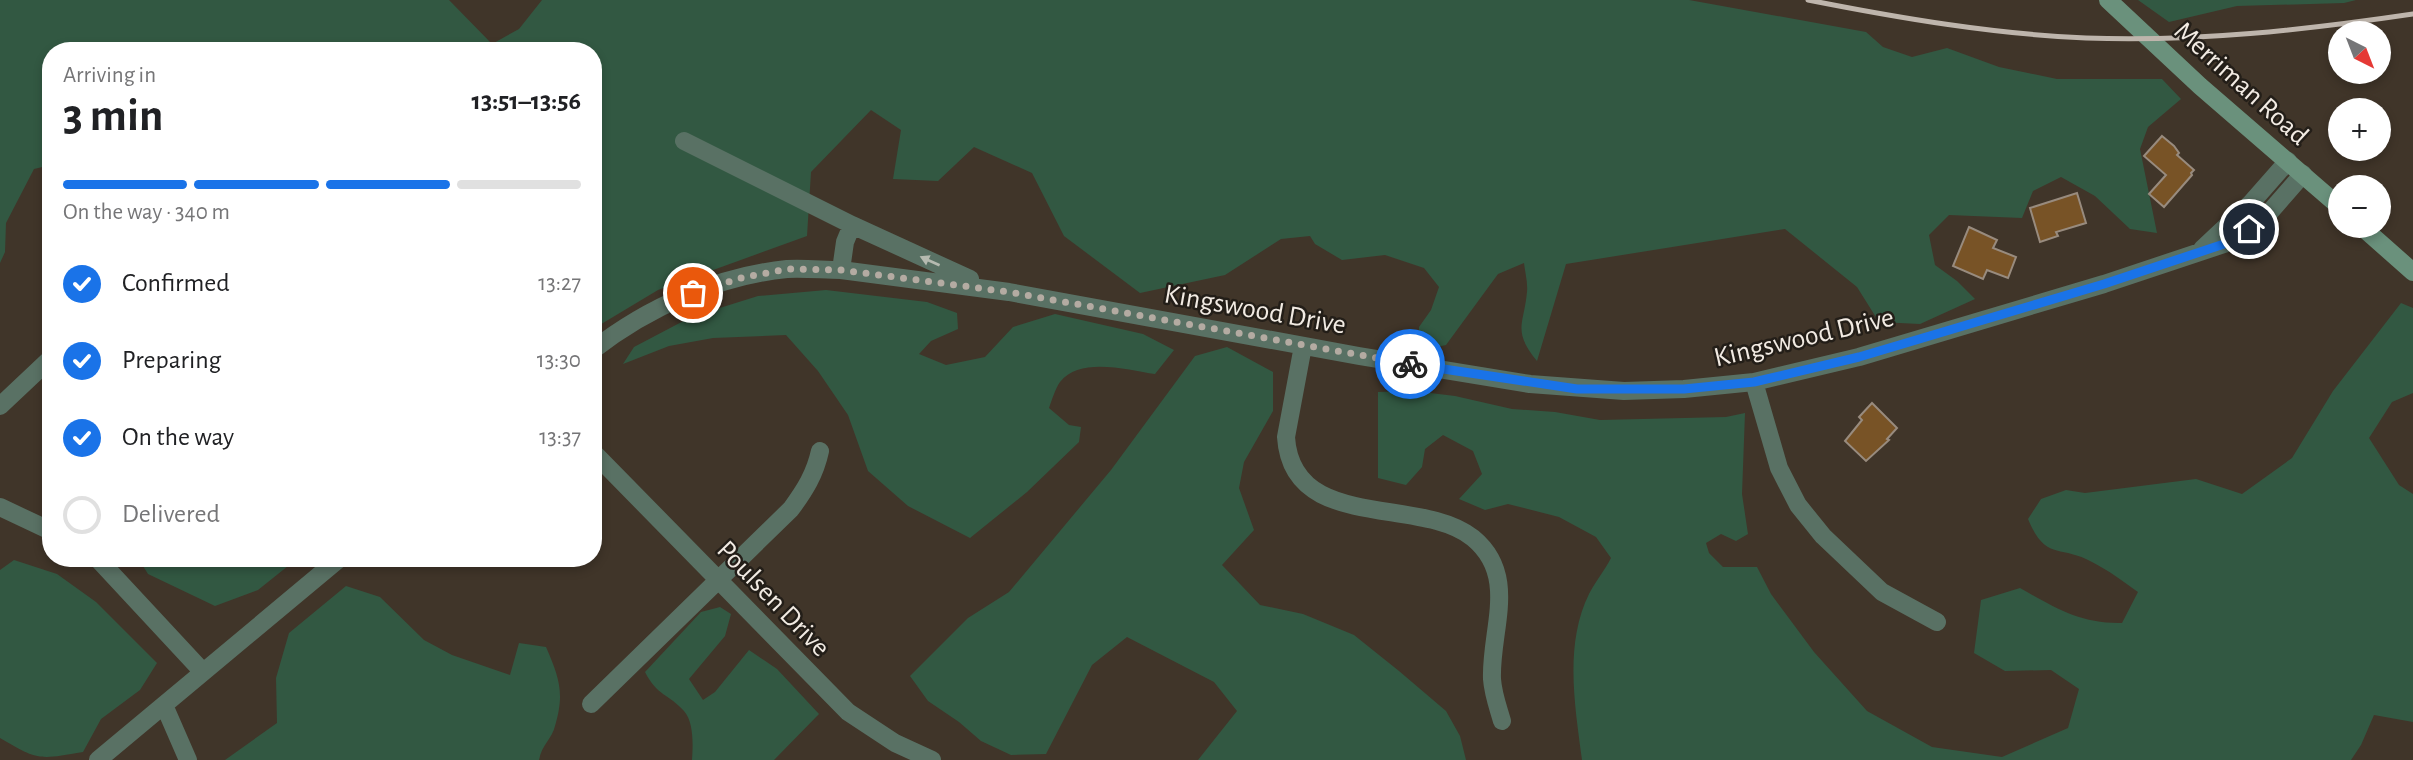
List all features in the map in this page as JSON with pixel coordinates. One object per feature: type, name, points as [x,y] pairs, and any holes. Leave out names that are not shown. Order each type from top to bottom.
[{"type":"main road","name":"Merriman Road","points":[[2108,0],[2200,86],[2328,196]]},
{"type":"main road","points":[[2375,238],[2413,272]]},
{"type":"street","name":"Kingswood Drive","points":[[684,141],[852,225],[992,289]]},
{"type":"street","name":"Kingswood Drive","points":[[2202,249],[2251,203],[2288,161]]},
{"type":"street","name":"Kingswood Drive","points":[[602,344],[648,314],[693,293],[741,278],[788,269],[841,270],[992,289],[1530,384],[1577,389],[1684,389],[1754,382],[1859,357],[2104,284],[2202,249],[2224,244],[2269,214],[2303,174]]},
{"type":"street","points":[[841,270],[845,242],[852,225]]},
{"type":"street","points":[[1303,346],[1286,437],[1287,452],[1295,469],[1306,482],[1343,504],[1435,521],[1463,531],[1492,561],[1500,589],[1492,680],[1502,721]]},
{"type":"street","points":[[0,406],[42,366]]},
{"type":"street","points":[[1754,382],[1779,468],[1798,505],[1823,536],[1882,592],[1937,622]]},
{"type":"street","points":[[591,704],[791,509],[816,469],[820,451]]},
{"type":"street","name":"Poulsen Drive","points":[[602,461],[848,712],[895,743],[932,760]]},
{"type":"street","points":[[0,507],[42,527]]},
{"type":"street","points":[[105,567],[203,672]]},
{"type":"street","points":[[98,760],[329,567]]},
{"type":"street","points":[[163,705],[188,760]]},
{"type":"green space","points":[[0,0],[449,0],[490,42],[42,42],[42,167],[34,169],[6,223],[5,252],[0,263]]},
{"type":"green space","points":[[542,0],[1689,0],[1866,32],[1883,47],[1912,57],[1947,48],[1999,67],[2057,79],[2162,79],[2181,99],[2148,127],[2140,149],[2157,233],[2130,229],[2095,196],[2061,177],[2033,191],[2022,218],[1949,215],[1929,235],[1935,265],[1975,299],[1920,324],[1879,322],[1857,287],[1785,229],[1566,264],[1537,361],[1524,342],[1522,334],[1527,289],[1524,263],[1498,274],[1446,345],[1418,351],[1419,327],[1431,310],[1439,287],[1424,268],[1385,255],[1342,260],[1315,244],[1310,236],[1281,239],[1225,275],[1140,293],[1064,236],[1032,173],[974,147],[938,181],[893,179],[901,130],[871,110],[811,172],[807,236],[658,290],[602,324],[602,42],[496,42],[519,29]]},
{"type":"green space","points":[[2138,0],[2356,0],[2344,3],[2237,6],[2169,22]]},
{"type":"green space","points":[[826,290],[927,302],[957,313],[958,329],[931,341],[919,354],[946,365],[985,357],[1013,327],[1055,314],[1143,334],[1174,350],[1155,374],[1092,367],[1079,369],[1060,382],[1049,408],[1069,425],[1081,427],[1079,442],[1027,492],[970,538],[908,506],[868,471],[848,415],[818,371],[786,335],[713,338],[669,346],[623,364],[634,347],[691,317],[758,296]]},
{"type":"green space","points":[[2401,303],[2413,308],[2413,393],[2392,402],[2369,438],[2399,485],[2413,494],[2413,722],[2374,715],[2351,760],[1582,760],[1574,676],[1576,634],[1589,594],[1611,558],[1596,537],[1559,517],[1508,504],[1485,510],[1459,499],[1482,474],[1473,451],[1443,435],[1425,449],[1422,467],[1406,485],[1378,478],[1378,392],[1414,391],[1455,396],[1512,409],[1555,412],[1600,420],[1726,417],[1745,413],[1742,494],[1748,534],[1736,541],[1721,534],[1706,543],[1709,553],[1723,567],[1757,567],[1771,594],[1814,652],[1867,711],[1932,747],[2002,757],[2068,728],[2079,689],[2051,670],[2005,671],[1974,653],[1981,600],[2020,588],[2081,618],[2122,623],[2138,592],[2092,562],[2055,550],[2041,541],[2028,519],[2041,499],[2066,490],[2085,493],[2196,479],[2242,494],[2292,458],[2333,391]]},
{"type":"green space","points":[[1227,347],[1273,372],[1273,411],[1244,462],[1239,488],[1254,530],[1222,565],[1260,605],[1303,614],[1354,635],[1446,711],[1460,736],[1466,760],[1198,760],[1237,711],[1214,682],[1127,637],[1092,665],[1046,754],[1011,755],[981,741],[928,701],[910,676],[968,618],[1009,592],[1111,470],[1195,356]]},
{"type":"green space","points":[[14,560],[57,574],[96,602],[157,663],[140,690],[101,719],[83,752],[38,756],[0,738],[0,570]]},
{"type":"green space","points":[[144,567],[287,567],[258,590],[215,606],[148,574]]},
{"type":"green space","points":[[346,586],[380,597],[424,640],[452,655],[510,675],[519,643],[546,647],[557,676],[560,704],[554,731],[539,760],[225,760],[277,723],[276,678],[289,633]]},
{"type":"green space","points":[[720,607],[731,614],[725,636],[689,679],[703,700],[715,692],[749,650],[777,669],[819,714],[774,760],[692,760],[690,721],[679,705],[654,686],[645,672],[701,612]]},
{"type":"building","points":[[2162,136],[2194,170],[2164,207],[2149,194],[2166,175],[2144,156]]},
{"type":"building","points":[[2077,193],[2086,223],[2056,232],[2058,236],[2040,242],[2030,208]]},
{"type":"building","points":[[1969,227],[1997,240],[1993,248],[2016,257],[2008,278],[1987,270],[1983,279],[1953,266]]},
{"type":"building","points":[[1872,403],[1897,428],[1887,439],[1889,440],[1866,461],[1845,441],[1862,420],[1859,417]]},
{"type":"railway","points":[[1808,0],[2016,33],[2127,39],[2250,34],[2413,14]]},
{"type":"way so far","points":[[693,293],[741,278],[788,269],[841,270],[930,279],[1009,292],[1410,364]]},
{"type":"route","points":[[1410,364],[1577,389],[1684,389],[1754,382],[1859,357],[2104,284],[2202,249],[2224,244],[2249,229]]}]
